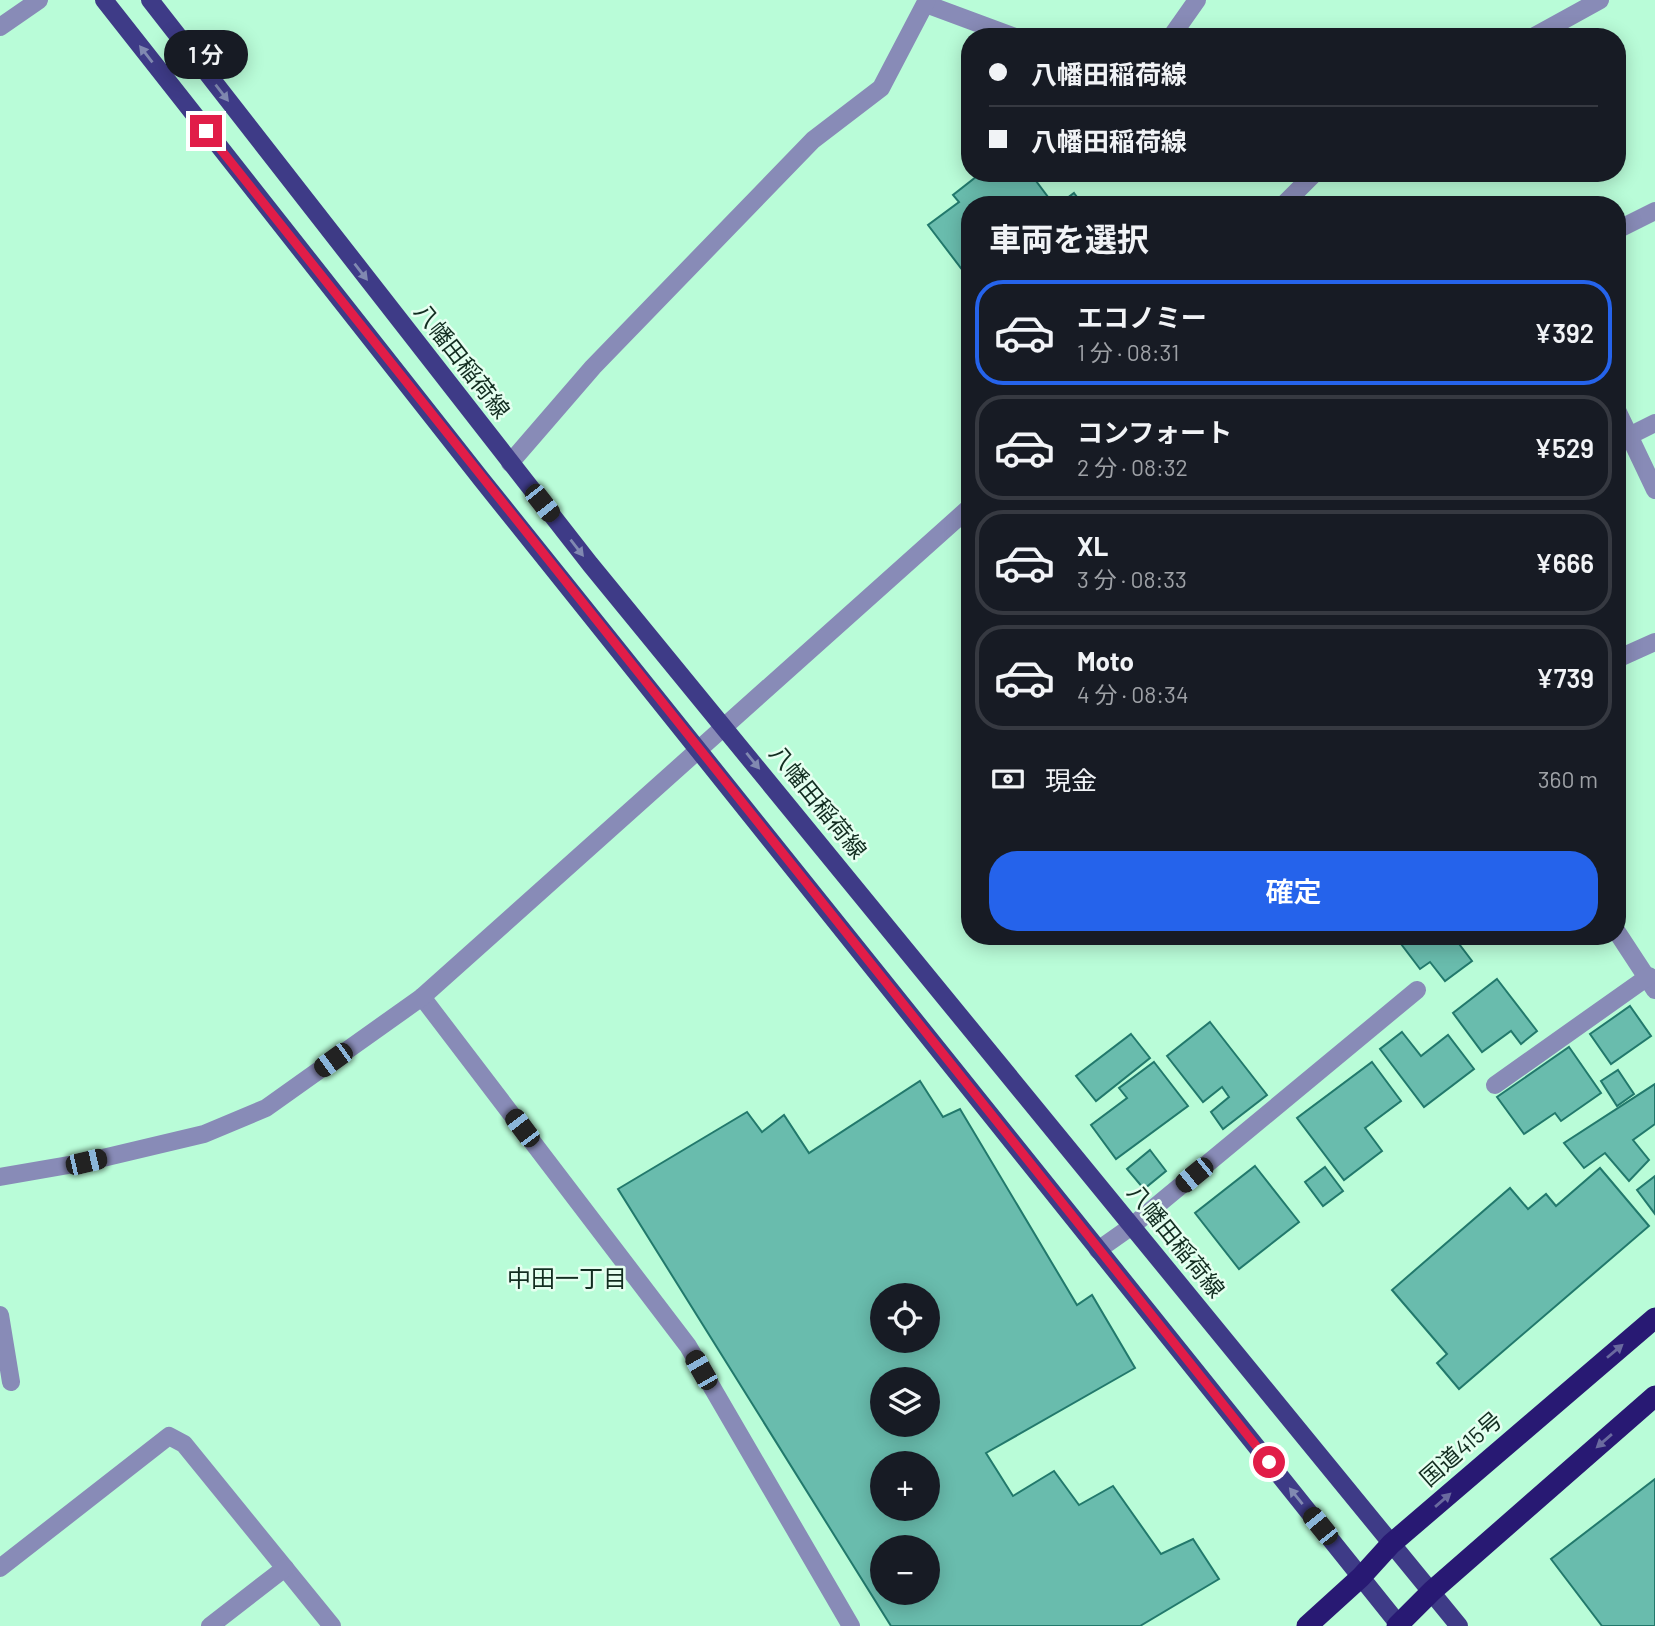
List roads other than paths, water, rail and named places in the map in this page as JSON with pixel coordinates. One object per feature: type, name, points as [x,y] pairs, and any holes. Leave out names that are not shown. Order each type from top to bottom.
[{"type":"highway","name":"国道415号","points":[[1307,1626],[1362,1577],[1391,1544],[1655,1318]]},
{"type":"highway","points":[[1398,1625],[1432,1591],[1655,1396]]},
{"type":"main road","points":[[104,0],[698,750],[1398,1625]]},
{"type":"main road","name":"八幡田稲荷線","points":[[150,0],[510,463],[1459,1626]]},
{"type":"street","points":[[0,27],[39,0]]},
{"type":"street","points":[[1177,28],[1197,0]]},
{"type":"street","points":[[1549,28],[1600,0]]},
{"type":"street","points":[[510,463],[593,367],[813,140],[881,88],[926,2],[992,28]]},
{"type":"street","points":[[1292,196],[1306,182]]},
{"type":"street","points":[[1626,226],[1655,211]]},
{"type":"street","points":[[1626,438],[1655,423]]},
{"type":"street","points":[[1626,444],[1655,490]]},
{"type":"street","points":[[0,1177],[204,1134],[266,1108],[422,997],[961,515]]},
{"type":"street","points":[[1626,655],[1655,642]]},
{"type":"street","points":[[1495,1085],[1652,983],[1626,945]]},
{"type":"street","points":[[1098,1250],[1132,1226],[1417,990]]},
{"type":"street","points":[[422,997],[688,1346],[851,1626]]},
{"type":"street","points":[[0,1315],[11,1382]]},
{"type":"street","points":[[0,1567],[169,1436],[184,1444],[332,1626]]},
{"type":"street","points":[[210,1626],[285,1568]]},
{"type":"district","name":"中田一丁目","points":[[567,1279]]}]
